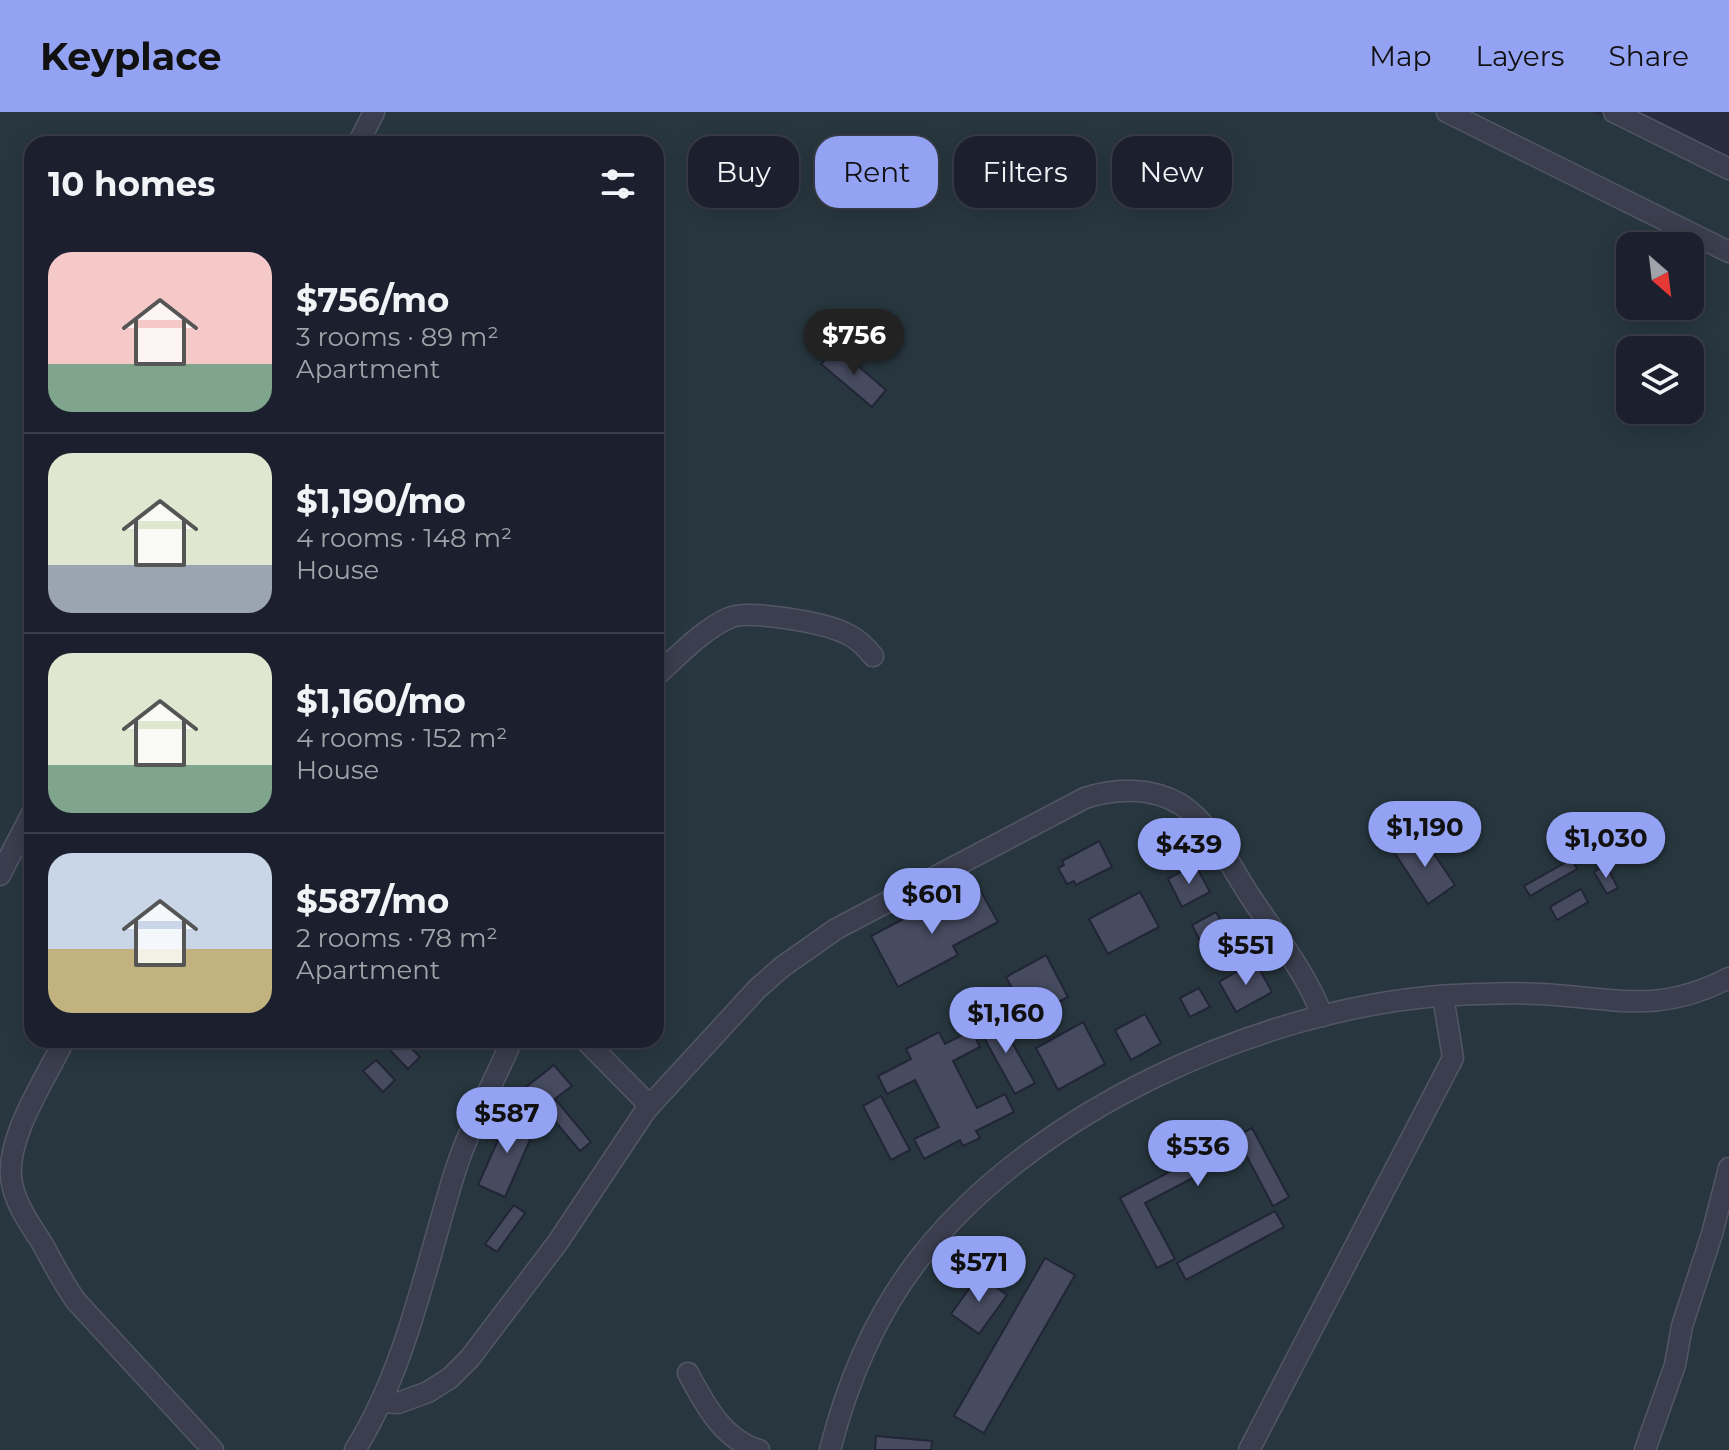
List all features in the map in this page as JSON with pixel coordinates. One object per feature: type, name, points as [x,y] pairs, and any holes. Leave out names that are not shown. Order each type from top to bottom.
[{"type":"street","points":[[362,136],[374,112]]},
{"type":"street","points":[[1447,112],[1729,252]]},
{"type":"street","points":[[1614,112],[1729,169]]},
{"type":"street","points":[[664,669],[713,628],[739,615],[834,629],[854,637],[873,656]]},
{"type":"street","points":[[381,1402],[398,1403],[428,1392],[450,1378],[470,1358],[558,1242],[650,1106],[757,989],[815,942],[1085,798],[1115,791],[1155,794],[1179,804],[1201,823],[1285,948],[1319,1005],[1322,1016]]},
{"type":"street","points":[[0,875],[24,828]]},
{"type":"street","points":[[830,1450],[847,1389],[869,1337],[920,1258],[967,1205],[1037,1149],[1084,1117],[1164,1072],[1228,1044],[1322,1016],[1402,1000],[1538,994],[1655,1002],[1695,994],[1729,978]]},
{"type":"street","points":[[1249,1450],[1453,1058],[1443,996]]},
{"type":"street","points":[[60,1048],[16,1143],[11,1176],[17,1199],[76,1301],[213,1450]]},
{"type":"street","points":[[355,1450],[381,1402],[408,1336],[462,1151],[508,1048]]},
{"type":"street","points":[[593,1048],[650,1106]]},
{"type":"street","points":[[1645,1450],[1675,1365],[1682,1326],[1712,1234],[1729,1168]]},
{"type":"street","points":[[688,1373],[704,1404],[727,1432],[759,1450]]},
{"type":"shaded area","points":[[0,112],[1592,112],[1729,180],[1729,1450],[0,1450]]},
{"type":"building","points":[[836,347],[886,390],[872,407],[821,364]]},
{"type":"building","points":[[1421,835],[1455,885],[1428,904],[1394,852]]},
{"type":"building","points":[[1099,841],[1112,867],[1076,885],[1074,881],[1067,884],[1058,868],[1064,865],[1062,861]]},
{"type":"building","points":[[1572,859],[1577,869],[1530,896],[1524,886]]},
{"type":"building","points":[[1195,864],[1210,892],[1182,907],[1168,879]]},
{"type":"building","points":[[1606,865],[1618,888],[1607,894],[1594,872]]},
{"type":"building","points":[[979,888],[998,922],[953,946],[958,955],[898,987],[871,936],[930,905],[934,912]]},
{"type":"building","points":[[1581,889],[1588,902],[1557,920],[1550,907]]},
{"type":"building","points":[[1140,892],[1159,927],[1108,954],[1089,919]]},
{"type":"building","points":[[1216,912],[1236,949],[1211,962],[1192,925]]},
{"type":"building","points":[[1046,955],[1068,997],[1028,1018],[1006,977]]},
{"type":"building","points":[[1255,961],[1272,992],[1236,1012],[1219,982]]},
{"type":"building","points":[[1199,988],[1210,1007],[1190,1017],[1180,998]]},
{"type":"building","points":[[1145,1014],[1161,1043],[1131,1060],[1115,1030]]},
{"type":"building","points":[[997,1016],[1035,1083],[1015,1094],[978,1027]]},
{"type":"building","points":[[1083,1022],[1105,1064],[1058,1090],[1036,1048]]},
{"type":"building","points":[[972,1030],[980,1047],[953,1061],[977,1108],[1005,1094],[1014,1112],[976,1131],[980,1138],[963,1146],[960,1140],[924,1159],[914,1139],[939,1127],[915,1080],[887,1094],[878,1076],[911,1059],[906,1049],[939,1032],[945,1044]]},
{"type":"building","points":[[388,1048],[411,1048],[420,1057],[408,1069]]},
{"type":"building","points":[[376,1060],[395,1080],[383,1092],[363,1071]]},
{"type":"building","points":[[554,1065],[572,1086],[555,1099],[591,1142],[580,1151],[526,1087]]},
{"type":"building","points":[[881,1096],[910,1150],[891,1160],[863,1106]]},
{"type":"building","points":[[510,1113],[537,1124],[505,1197],[478,1185]]},
{"type":"building","points":[[1252,1128],[1289,1197],[1273,1206],[1244,1151],[1145,1203],[1175,1259],[1157,1268],[1120,1198]]},
{"type":"building","points":[[514,1205],[525,1213],[497,1252],[485,1244]]},
{"type":"building","points":[[1275,1211],[1284,1227],[1186,1280],[1177,1263]]},
{"type":"building","points":[[1045,1258],[1075,1275],[984,1433],[954,1416]]},
{"type":"building","points":[[979,1275],[1007,1295],[979,1334],[951,1314]]},
{"type":"building","points":[[876,1436],[932,1441],[931,1450],[875,1450]]}]
